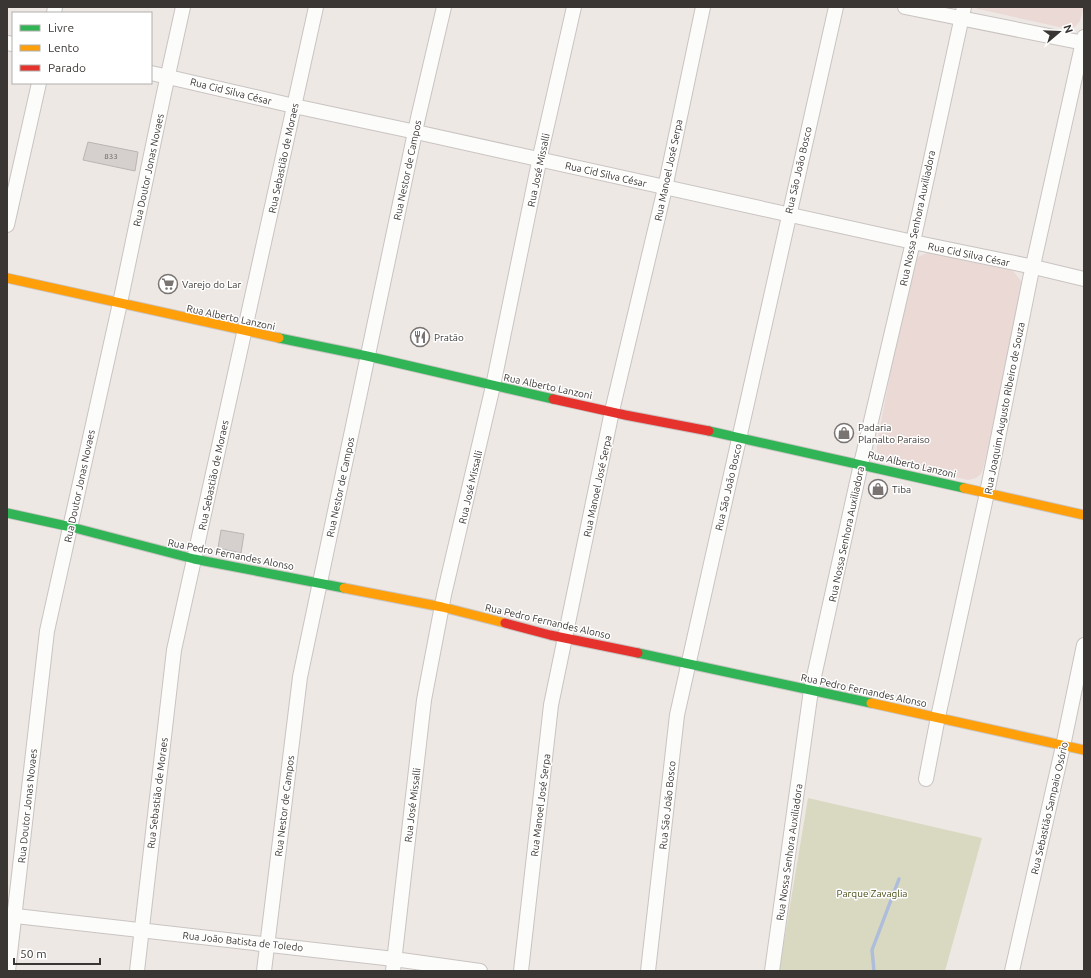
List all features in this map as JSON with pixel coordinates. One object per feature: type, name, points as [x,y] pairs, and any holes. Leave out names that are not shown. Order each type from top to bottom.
[{"type":"street","name":"Rua Doutor Jonas Novaes","points":[[8,971],[11,915],[47,631],[184,7]]},
{"type":"street","name":"Rua Sebastião de Moraes","points":[[137,971],[174,650],[316,7]]},
{"type":"street","name":"Rua Nestor de Campos","points":[[264,971],[300,677],[418,118],[444,7]]},
{"type":"street","name":"Rua José Missalli","points":[[393,965],[424,700],[442,607],[493,386],[540,160],[574,7]]},
{"type":"street","name":"Rua Manoel José Serpa","points":[[521,971],[552,705],[612,411],[665,188],[703,7]]},
{"type":"street","name":"Rua São João Bosco","points":[[648,971],[677,715],[740,437],[788,214],[836,7]]},
{"type":"street","points":[[905,7],[962,13],[1084,41]]},
{"type":"street","name":"Rua Nossa Senhora Auxiliadora","points":[[772,971],[811,690],[861,464],[913,242],[962,13]]},
{"type":"street","name":"Rua Joaquim Augusto Ribeiro de Souza","points":[[926,779],[1034,267],[1084,41]]},
{"type":"street","name":"Rua Cid Silva César","points":[[152,73],[665,188],[1034,267],[1084,280]]},
{"type":"street","points":[[7,225],[39,84]]},
{"type":"street","name":"Rua Alberto Lanzoni","points":[[7,278],[120,302],[244,331],[367,356],[493,386],[740,437],[1084,515]]},
{"type":"street","name":"Rua Pedro Fernandes Alonso","points":[[7,513],[71,527],[194,559],[320,582],[442,607],[566,638],[689,663],[1084,750]]},
{"type":"street","name":"Rua Sebastião Sampaio Osório","points":[[1012,971],[1063,746],[1084,645]]},
{"type":"street","name":"Rua João Batista de Toledo","points":[[11,915],[267,944],[393,965],[480,971]]},
{"type":"shaded area","points":[[976,7],[1084,7],[1080,21],[1074,28],[1068,29],[977,9]]},
{"type":"shaded area","points":[[927,253],[1013,271],[1022,282],[1024,289],[983,469],[981,474],[976,478],[968,480],[881,459],[877,451],[877,443],[911,265],[915,258]]},
{"type":"green space","name":"Parque Zavaglia","points":[[808,798],[982,838],[945,971],[779,971]]},
{"type":"building","points":[[88,142],[138,152],[135,171],[83,160]]},
{"type":"building","points":[[221,530],[244,534],[241,553],[218,548]]},
{"type":"waterway","points":[[874,971],[872,950],[899,879]]},
{"type":"traffic: fast","points":[[279,338],[367,356],[553,399]]},
{"type":"traffic: fast","points":[[709,431],[964,488]]},
{"type":"traffic: fast","points":[[7,513],[71,527],[194,559],[344,588]]},
{"type":"traffic: fast","points":[[638,653],[871,703]]},
{"type":"traffic: slow","points":[[7,278],[279,338]]},
{"type":"traffic: slow","points":[[964,488],[1084,515]]},
{"type":"traffic: slow","points":[[344,588],[442,607],[505,623]]},
{"type":"traffic: slow","points":[[871,703],[1084,750]]},
{"type":"traffic: jam","points":[[553,399],[625,415],[709,431]]},
{"type":"traffic: jam","points":[[505,623],[550,635],[638,653]]},
{"type":"place","name":"Varejo do Lar","points":[[168,284]]},
{"type":"place","name":"Pratão","points":[[420,337]]},
{"type":"place","name":"Padaria Planalto Paraiso","points":[[844,433]]},
{"type":"place","name":"Tiba","points":[[878,489]]}]
